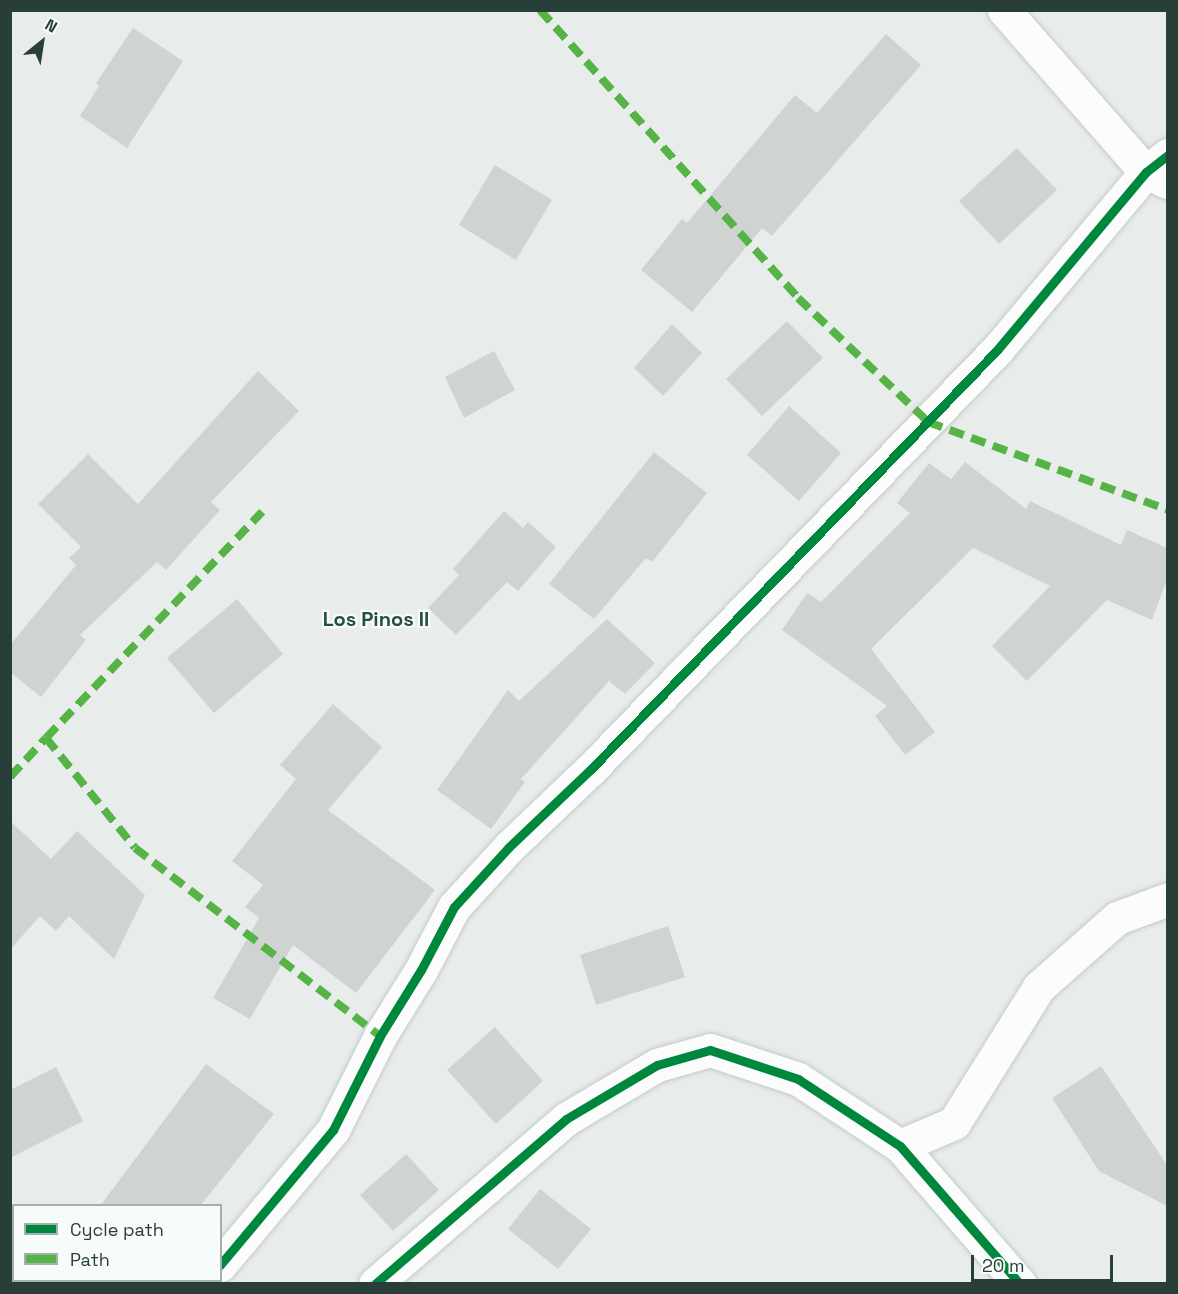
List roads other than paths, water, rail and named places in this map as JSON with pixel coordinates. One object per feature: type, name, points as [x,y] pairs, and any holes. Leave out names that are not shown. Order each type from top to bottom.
[{"type":"street","points":[[222,1263],[333,1130],[380,1036],[454,907],[509,846],[591,769],[997,350],[1160,170],[1004,10]]},
{"type":"street","points":[[900,1146],[954,1123],[1039,987],[1117,918],[1167,899]]},
{"type":"street","points":[[375,1284],[566,1119],[657,1065],[710,1050],[798,1079],[900,1146],[1020,1284]]},
{"type":"district","name":"Los Pinos II","points":[[376,619]]}]
